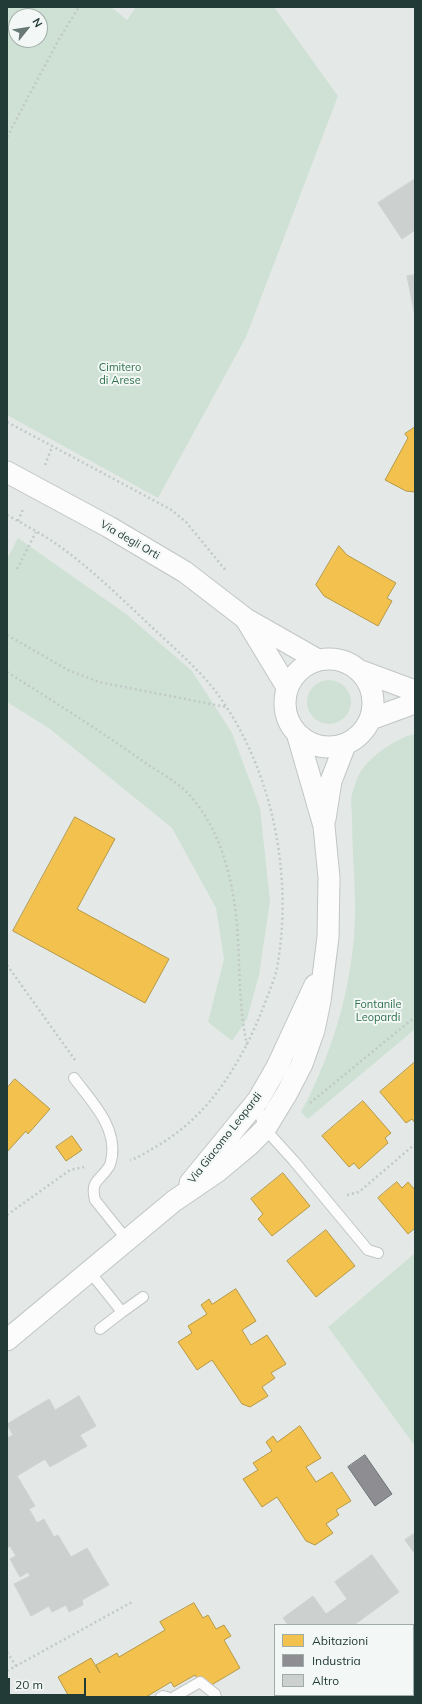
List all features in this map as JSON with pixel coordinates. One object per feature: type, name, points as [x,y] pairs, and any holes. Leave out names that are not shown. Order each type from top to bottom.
[{"type":"street","name":"Via degli Orti","points":[[7,472],[108,527],[185,572],[246,619],[318,660]]},
{"type":"street","name":"Via degli Orti","points":[[246,619],[287,687]]},
{"type":"street","points":[[332,659],[344,661],[361,671],[414,692],[371,718],[356,739],[345,745],[333,747],[320,747],[298,736],[290,725],[285,713],[284,700],[287,687],[295,674],[305,665],[318,660],[332,659]]},
{"type":"street","points":[[361,671],[368,681],[371,690],[373,705],[371,718]]},
{"type":"street","name":"Via Giacomo Leopardi","points":[[7,1340],[174,1201],[218,1171],[265,1130],[302,1064],[314,1030],[324,965],[328,937],[329,878],[324,826],[298,736]]},
{"type":"street","name":"Via Giacomo Leopardi","points":[[324,826],[331,781],[345,745]]},
{"type":"street","name":"Via Giacomo Leopardi","points":[[174,1201],[258,1100],[277,1067],[324,965]]},
{"type":"lane","points":[[74,1078],[99,1113],[112,1136],[113,1148],[111,1163],[108,1169],[98,1178],[93,1193],[95,1200],[128,1240]]},
{"type":"lane","points":[[258,1100],[260,1115],[265,1130],[276,1140],[368,1250],[378,1253]]},
{"type":"lane","points":[[90,1272],[122,1312]]},
{"type":"lane","points":[[100,1329],[144,1297]]},
{"type":"lane","points":[[174,1697],[200,1682],[215,1694],[216,1697]]},
{"type":"lane","points":[[161,1697],[167,1697]]},
{"type":"path","points":[[7,137],[59,39],[79,7]]},
{"type":"path","points":[[7,422],[170,510],[186,522],[230,575]]},
{"type":"path","points":[[43,469],[52,447]]},
{"type":"path","points":[[18,521],[25,506]]},
{"type":"path","points":[[7,515],[64,550],[96,576],[213,688],[240,730],[253,757],[271,806],[279,850],[283,920],[277,970],[256,1030],[226,1082],[206,1106],[187,1125],[167,1140],[134,1159]]},
{"type":"path","points":[[17,569],[36,532]]},
{"type":"path","points":[[7,635],[68,670],[99,682],[226,707]]},
{"type":"path","points":[[7,672],[98,729],[186,791],[203,813],[219,842],[226,860],[233,895],[238,929],[242,1024],[247,1046]]},
{"type":"path","points":[[7,965],[78,1065]]},
{"type":"path","points":[[305,1108],[415,1017]]},
{"type":"path","points":[[328,1201],[359,1192],[415,1144]]},
{"type":"path","points":[[7,1215],[70,1170]]},
{"type":"path","points":[[7,1671],[132,1602]]},
{"type":"path","points":[[7,1652],[16,1666]]},
{"type":"green space","name":"Cimitero di Arese","points":[[7,7],[111,7],[127,20],[136,7],[274,7],[338,96],[246,337],[158,498],[7,415]]},
{"type":"green space","points":[[18,538],[126,614],[192,671],[232,733],[260,808],[270,901],[259,975],[247,1019],[232,1041],[208,1022],[224,959],[216,908],[172,828],[50,729],[7,702],[7,559]]},
{"type":"green space","points":[[325,680],[333,680],[338,681],[345,686],[350,693],[350,711],[345,718],[338,723],[325,724],[317,721],[310,714],[307,706],[307,698],[310,690],[317,683]]},
{"type":"green space","name":"Fontanile Leopardi","points":[[415,734],[415,1029],[308,1119],[301,1112],[334,1035],[342,1008],[352,953],[355,925],[355,897],[351,803],[352,794],[360,773],[371,759],[400,739]]},
{"type":"green space","points":[[415,1253],[415,1446],[328,1327]]},
{"type":"building: Abitazioni","points":[[415,427],[415,492],[406,491],[385,480],[408,438],[405,434]]},
{"type":"building: Abitazioni","points":[[339,546],[347,555],[396,583],[387,598],[392,601],[378,626],[324,596],[316,585]]},
{"type":"building: Abitazioni","points":[[75,817],[115,839],[77,909],[169,959],[145,1003],[13,931]]},
{"type":"building: Abitazioni","points":[[415,1062],[415,1123],[412,1119],[406,1123],[380,1092]]},
{"type":"building: Abitazioni","points":[[15,1079],[50,1109],[28,1134],[26,1131],[7,1152],[7,1088]]},
{"type":"building: Abitazioni","points":[[363,1101],[391,1133],[385,1138],[388,1143],[359,1169],[354,1163],[349,1167],[322,1136]]},
{"type":"building: Abitazioni","points":[[72,1136],[82,1150],[66,1161],[56,1147]]},
{"type":"building: Abitazioni","points":[[283,1173],[310,1206],[272,1236],[258,1219],[263,1214],[251,1199]]},
{"type":"building: Abitazioni","points":[[397,1182],[402,1188],[408,1182],[415,1190],[415,1228],[408,1234],[378,1198]]},
{"type":"building: Abitazioni","points":[[326,1230],[355,1266],[316,1297],[287,1261]]},
{"type":"building: Abitazioni","points":[[236,1289],[256,1321],[242,1330],[251,1345],[267,1335],[286,1364],[271,1373],[275,1378],[262,1387],[268,1396],[250,1407],[242,1404],[212,1360],[197,1370],[178,1342],[192,1333],[188,1326],[207,1314],[201,1305],[209,1299],[212,1304]]},
{"type":"building: Abitazioni","points":[[300,1426],[321,1458],[306,1467],[316,1482],[332,1472],[351,1501],[336,1510],[339,1515],[326,1524],[333,1533],[315,1545],[306,1541],[277,1497],[262,1507],[243,1479],[258,1470],[253,1463],[272,1451],[266,1442],[273,1436],[277,1442]]},
{"type":"building: Abitazioni","points":[[194,1603],[203,1618],[208,1615],[216,1629],[224,1625],[231,1636],[224,1640],[240,1668],[208,1687],[203,1678],[198,1680],[195,1675],[174,1687],[171,1682],[146,1697],[64,1697],[68,1695],[58,1677],[91,1658],[100,1673],[96,1665],[117,1653],[119,1657],[165,1630],[160,1622]]},
{"type":"building: Industria","points":[[365,1455],[392,1494],[375,1506],[348,1467]]},
{"type":"building: Altro","points":[[415,179],[415,230],[402,239],[378,203]]},
{"type":"building: Altro","points":[[415,275],[415,316],[407,276]]},
{"type":"building: Altro","points":[[79,1396],[96,1426],[80,1435],[87,1446],[50,1467],[45,1459],[17,1476],[35,1506],[29,1509],[37,1523],[44,1519],[54,1537],[58,1535],[71,1557],[87,1548],[109,1585],[82,1600],[83,1605],[69,1612],[66,1605],[52,1612],[49,1606],[31,1616],[14,1584],[30,1576],[28,1572],[20,1577],[10,1559],[16,1556],[10,1546],[7,1548],[7,1438],[13,1435],[7,1424],[49,1399],[55,1410]]},
{"type":"building: Altro","points":[[415,1533],[415,1554],[405,1540]]},
{"type":"building: Altro","points":[[372,1555],[399,1592],[355,1624],[287,1624],[283,1618],[313,1596],[326,1614],[347,1599],[335,1582]]},
{"type":"building: Altro","points":[[415,1635],[415,1683],[414,1682]]},
{"type":"building: Altro","points":[[335,1696],[392,1697],[336,1697]]}]
